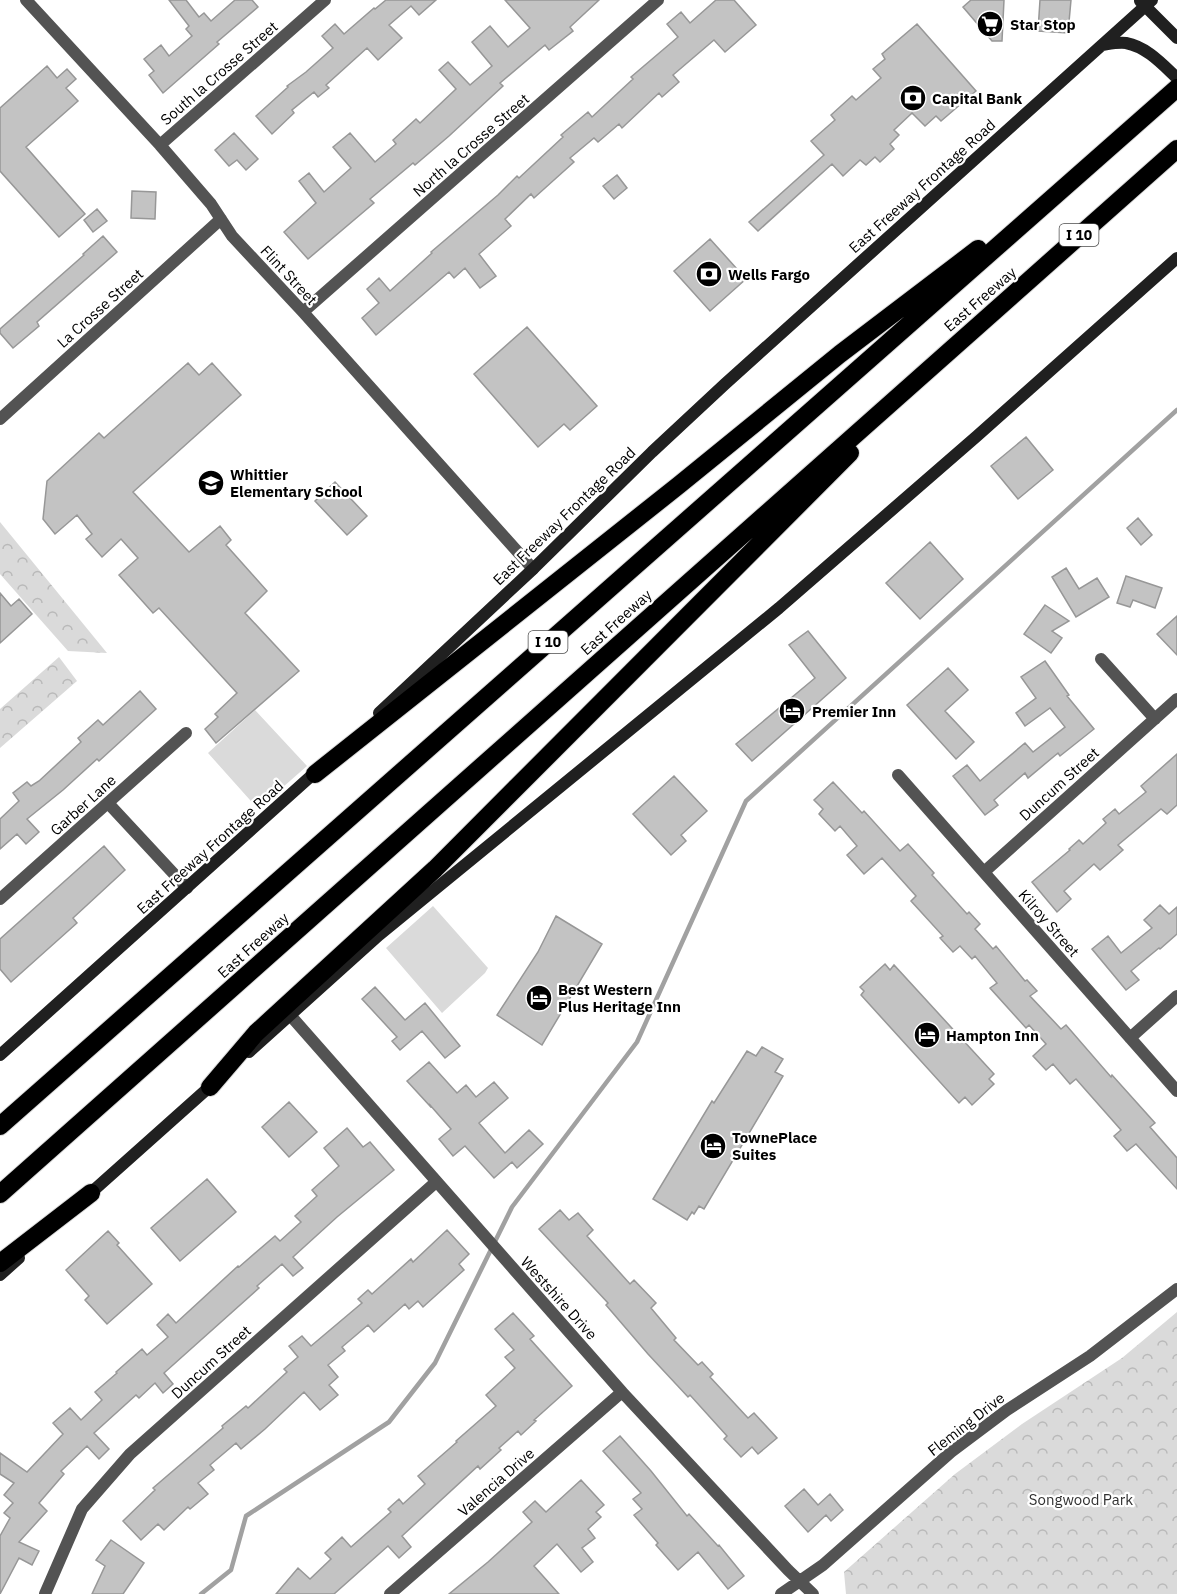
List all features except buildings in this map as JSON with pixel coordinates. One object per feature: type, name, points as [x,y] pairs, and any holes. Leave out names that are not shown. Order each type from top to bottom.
[{"type":"highway","name":"East Freeway","points":[[0,1126],[1177,88]]},
{"type":"highway","name":"East Freeway","points":[[0,1194],[1177,149]]},
{"type":"highway","points":[[315,774],[840,354],[1096,159]]},
{"type":"highway","points":[[210,1087],[256,1033],[435,869],[981,322]]},
{"type":"highway","points":[[0,1263],[91,1193]]},
{"type":"main road","points":[[1145,2],[1177,38]]},
{"type":"main road","name":"East Freeway Frontage Road","points":[[0,1055],[315,774],[533,569],[724,384],[1102,45],[1145,2]]},
{"type":"main road","points":[[1102,45],[1124,43],[1138,47],[1157,59],[1177,78]]},
{"type":"main road","points":[[0,1275],[379,935],[779,608],[1177,258]]},
{"type":"street","name":"Flint Street","points":[[26,0],[160,145],[211,204],[232,236],[533,569]]},
{"type":"street","name":"South la Crosse Street","points":[[160,145],[325,0]]},
{"type":"street","name":"North la Crosse Street","points":[[303,312],[658,0]]},
{"type":"street","name":"La Crosse Street","points":[[0,419],[221,219]]},
{"type":"street","points":[[1101,659],[1155,719]]},
{"type":"street","name":"Duncum Street","points":[[984,872],[1177,699]]},
{"type":"street","name":"Garber Lane","points":[[0,899],[186,734]]},
{"type":"street","name":"Kilroy Street","points":[[898,775],[1177,1091]]},
{"type":"street","points":[[108,803],[187,888]]},
{"type":"street","points":[[1130,1038],[1177,996]]},
{"type":"street","name":"Westshire Drive","points":[[290,1015],[622,1392],[813,1594]]},
{"type":"street","name":"Duncum Street","points":[[45,1594],[82,1509],[130,1454],[436,1182]]},
{"type":"street","name":"Fleming Drive","points":[[781,1594],[823,1565],[951,1452],[1007,1410],[1090,1356],[1177,1289]]},
{"type":"street","name":"Valencia Drive","points":[[390,1594],[622,1392]]},
{"type":"green space","points":[[0,522],[107,653],[68,651],[0,574]]},
{"type":"green space","points":[[59,657],[77,681],[0,748],[0,709]]},
{"type":"green space","points":[[255,710],[307,766],[258,809],[208,753]]},
{"type":"green space","points":[[433,906],[488,968],[442,1013],[386,948]]},
{"type":"green space","name":"Songwood Park","points":[[1177,1312],[1177,1594],[846,1594],[844,1572],[955,1474],[1022,1424],[1122,1358]]},
{"type":"waterway","points":[[201,1594],[231,1570],[246,1516],[389,1422],[435,1363],[512,1207],[637,1042],[746,801],[1177,410]]},
{"type":"place","name":"Star Stop","points":[[990,24]]},
{"type":"place","name":"Capital Bank","points":[[913,98]]},
{"type":"place","name":"Wells Fargo","points":[[709,274]]},
{"type":"place","name":"Whittier Elementary School","points":[[211,483]]},
{"type":"place","name":"Premier Inn","points":[[792,711]]},
{"type":"place","name":"Best Western Plus Heritage Inn","points":[[539,998]]},
{"type":"place","name":"Hampton Inn","points":[[927,1035]]},
{"type":"place","name":"TownePlace Suites","points":[[713,1146]]}]
